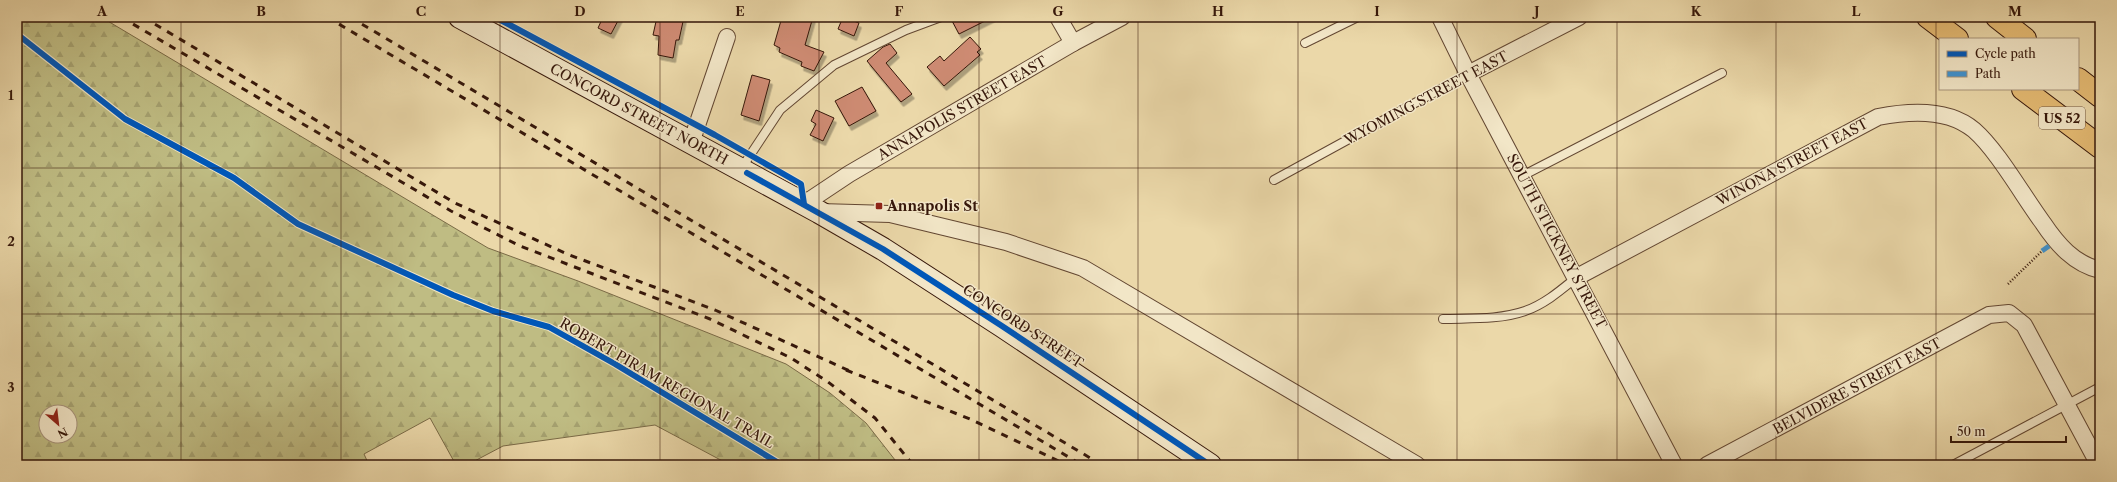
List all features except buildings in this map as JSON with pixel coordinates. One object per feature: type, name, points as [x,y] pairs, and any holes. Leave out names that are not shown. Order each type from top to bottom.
[{"type":"highway","points":[[1928,17],[1956,38]]},
{"type":"highway","points":[[1997,17],[2024,38]]},
{"type":"highway","name":"US 52","points":[[2079,80],[2100,96]]},
{"type":"highway","name":"US 52","points":[[2024,90],[2100,147]]},
{"type":"main road","name":"CONCORD STREET NORTH","points":[[460,17],[812,208]]},
{"type":"main road","name":"CONCORD STREET","points":[[812,208],[883,249],[996,321],[1210,465]]},
{"type":"street","points":[[1058,17],[1073,43]]},
{"type":"street","name":"ANNAPOLIS STREET EAST","points":[[812,208],[849,174],[1073,43],[1122,17]]},
{"type":"street","name":"SOUTH STICKNEY STREET","points":[[1440,17],[1468,74],[1577,278],[1674,465]]},
{"type":"street","name":"WYOMING STREET EAST","points":[[1468,74],[1579,17]]},
{"type":"street","points":[[691,143],[727,38]]},
{"type":"street","name":"WINONA STREET EAST","points":[[1577,278],[1878,117],[1902,112],[1928,112],[1956,120],[1973,130],[1990,148],[2056,243],[2070,256],[2100,270]]},
{"type":"street","points":[[812,208],[890,214],[1006,242],[1083,268],[1417,465]]},
{"type":"street","name":"BELVIDERE STREET EAST","points":[[1707,465],[1989,316],[2009,313],[2024,325],[2067,405]]},
{"type":"street","points":[[2067,405],[2099,465]]},
{"type":"lane","points":[[741,169],[780,110],[834,65],[906,30],[941,17]]},
{"type":"lane","points":[[1305,43],[1358,17]]},
{"type":"lane","points":[[1522,176],[1722,73]]},
{"type":"lane","name":"WYOMING STREET EAST","points":[[1274,180],[1468,74]]},
{"type":"lane","name":"WINONA STREET EAST","points":[[1443,319],[1490,318],[1525,311],[1555,296],[1577,278]]},
{"type":"lane","points":[[1953,465],[2100,387]]},
{"type":"path","points":[[2008,284],[2042,251]]},
{"type":"green space","points":[[17,17],[101,17],[488,248],[578,281],[786,364],[830,393],[866,423],[899,465],[730,465],[655,425],[503,446],[467,465],[456,465],[430,418],[364,454],[369,465],[17,465]]},
{"type":"railway","points":[[121,17],[451,211],[520,246],[710,319],[791,358],[828,382],[875,418],[913,465]]},
{"type":"railway","points":[[143,17],[455,203],[567,254],[715,310],[852,372]]},
{"type":"railway","points":[[327,17],[1082,465]]},
{"type":"railway","points":[[350,17],[1102,465]]},
{"type":"railway","points":[[846,370],[970,419],[1067,465]]},
{"type":"marked path","points":[[2042,251],[2049,246]]},
{"type":"cycle path","points":[[495,17],[715,135],[801,184],[804,204]]},
{"type":"cycle path","name":"ROBERT PIRAM REGIONAL TRAIL","points":[[17,34],[125,119],[234,178],[298,224],[453,295],[493,311],[549,327],[615,364],[782,465]]},
{"type":"cycle path","points":[[747,173],[883,249],[1002,326],[1210,465]]},
{"type":"place","name":"Annapolis St","points":[[879,206]]}]
